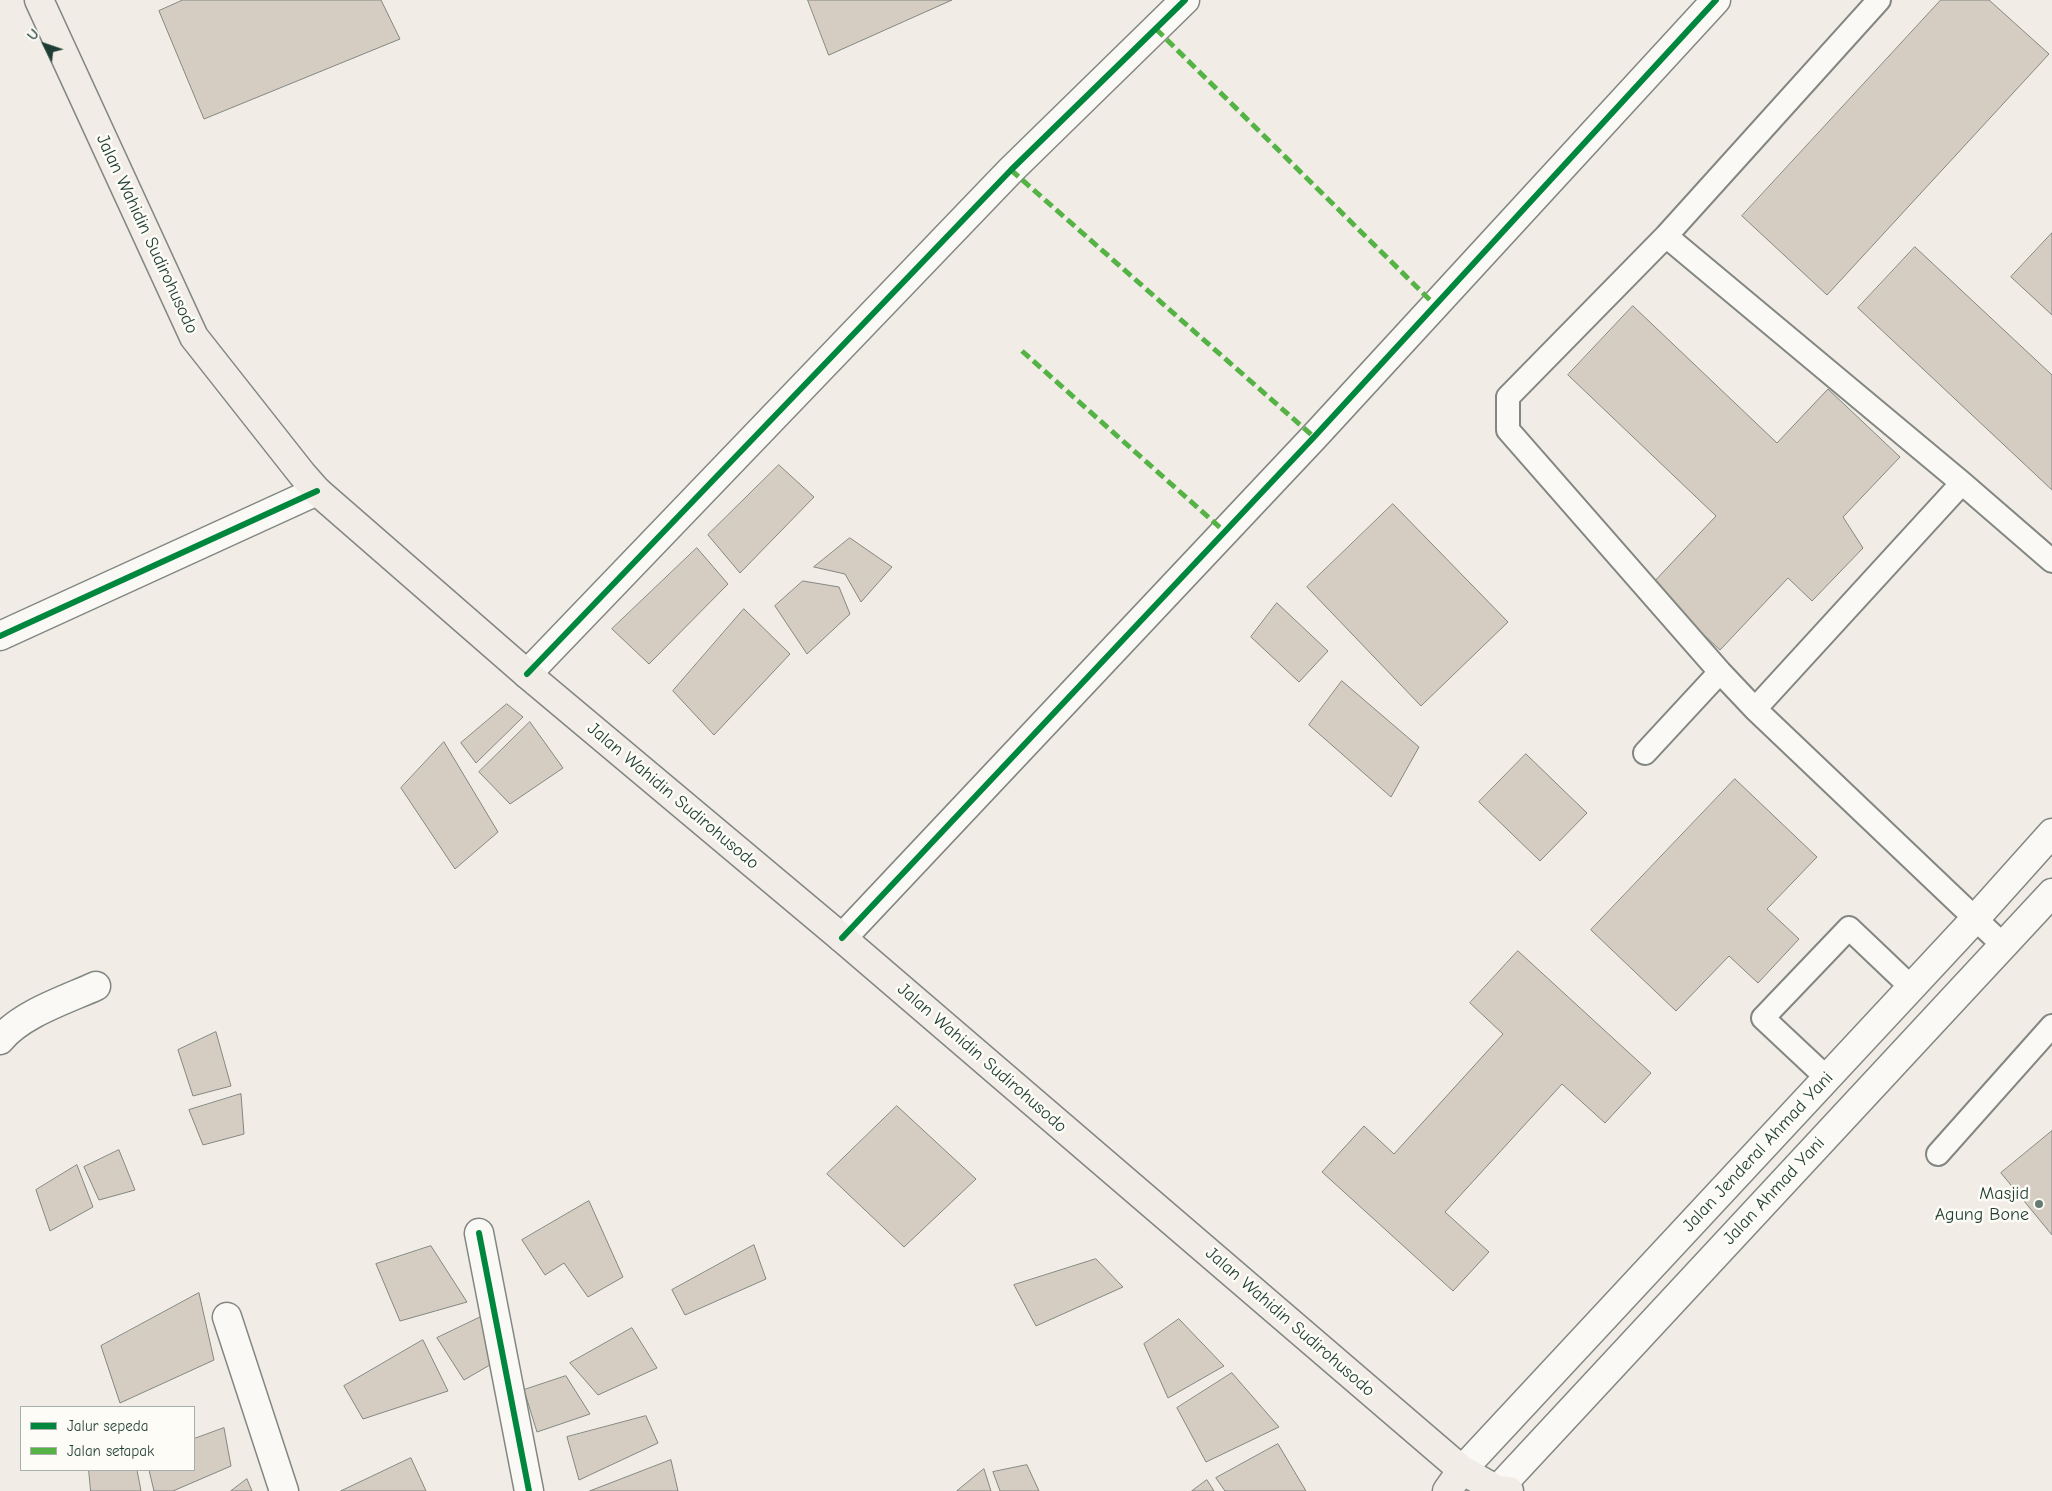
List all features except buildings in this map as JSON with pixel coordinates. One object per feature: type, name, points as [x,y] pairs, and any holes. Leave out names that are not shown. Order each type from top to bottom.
[{"type":"highway","name":"Jalan Wahidin Sudirohusodo","points":[[39,0],[194,338],[317,491],[528,674],[842,938],[1455,1480],[1500,1491]]},
{"type":"street","points":[[528,674],[1011,170],[1185,0]]},
{"type":"street","points":[[842,938],[1308,444],[1716,0]]},
{"type":"street","points":[[0,636],[317,491]]},
{"type":"street","name":"Jalan Jenderal Ahmad Yani","points":[[1455,1480],[1975,919],[2052,833]]},
{"type":"street","name":"Jalan Ahmad Yani","points":[[1500,1491],[2052,892]]},
{"type":"street","points":[[0,1040],[7,1031],[19,1022],[96,986]]},
{"type":"street","points":[[480,1233],[529,1491]]},
{"type":"street","points":[[227,1317],[284,1491]]},
{"type":"lane","points":[[1879,0],[1666,236],[1508,397],[1508,430],[1720,672],[1755,709],[2003,945]]},
{"type":"lane","points":[[1666,236],[1962,483],[2052,561]]},
{"type":"lane","points":[[1755,709],[1962,483]]},
{"type":"lane","points":[[1645,753],[1720,672]]},
{"type":"lane","points":[[1827,1078],[1764,1018],[1770,1011],[1849,928],[1911,987]]},
{"type":"lane","points":[[1938,1154],[2052,1026]]},
{"type":"marked path","points":[[1156,29],[1435,305]]},
{"type":"marked path","points":[[1011,170],[1314,437]]},
{"type":"marked path","points":[[1022,351],[1225,532]]},
{"type":"cycle path","points":[[527,674],[1011,170],[1185,0]]},
{"type":"cycle path","points":[[842,938],[1314,437],[1716,0]]},
{"type":"cycle path","points":[[0,636],[317,491]]},
{"type":"cycle path","points":[[479,1233],[529,1491]]},
{"type":"place","name":"Masjid Agung Bone","points":[[2039,1204]]}]
